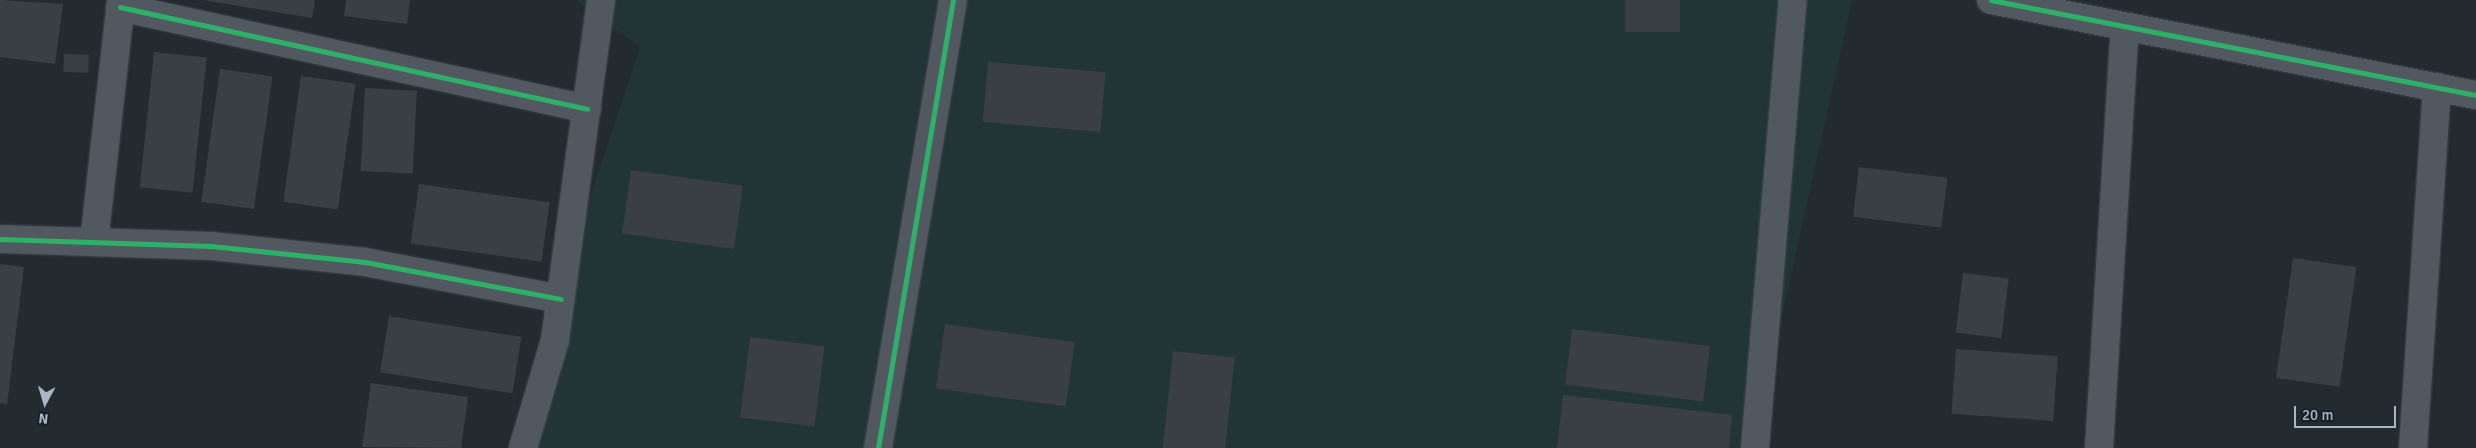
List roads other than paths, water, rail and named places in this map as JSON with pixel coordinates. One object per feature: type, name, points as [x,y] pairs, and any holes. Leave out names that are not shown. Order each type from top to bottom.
[{"type":"street","points":[[523,448],[556,340],[601,0]]},
{"type":"street","points":[[878,448],[953,0]]},
{"type":"street","points":[[1755,448],[1793,0]]},
{"type":"street","points":[[1991,0],[2476,95]]},
{"type":"street","points":[[94,242],[120,4],[587,109]]},
{"type":"street","points":[[2099,448],[2125,27]]},
{"type":"street","points":[[2413,448],[2437,86]]},
{"type":"street","points":[[0,239],[212,246],[365,262],[561,299]]}]
